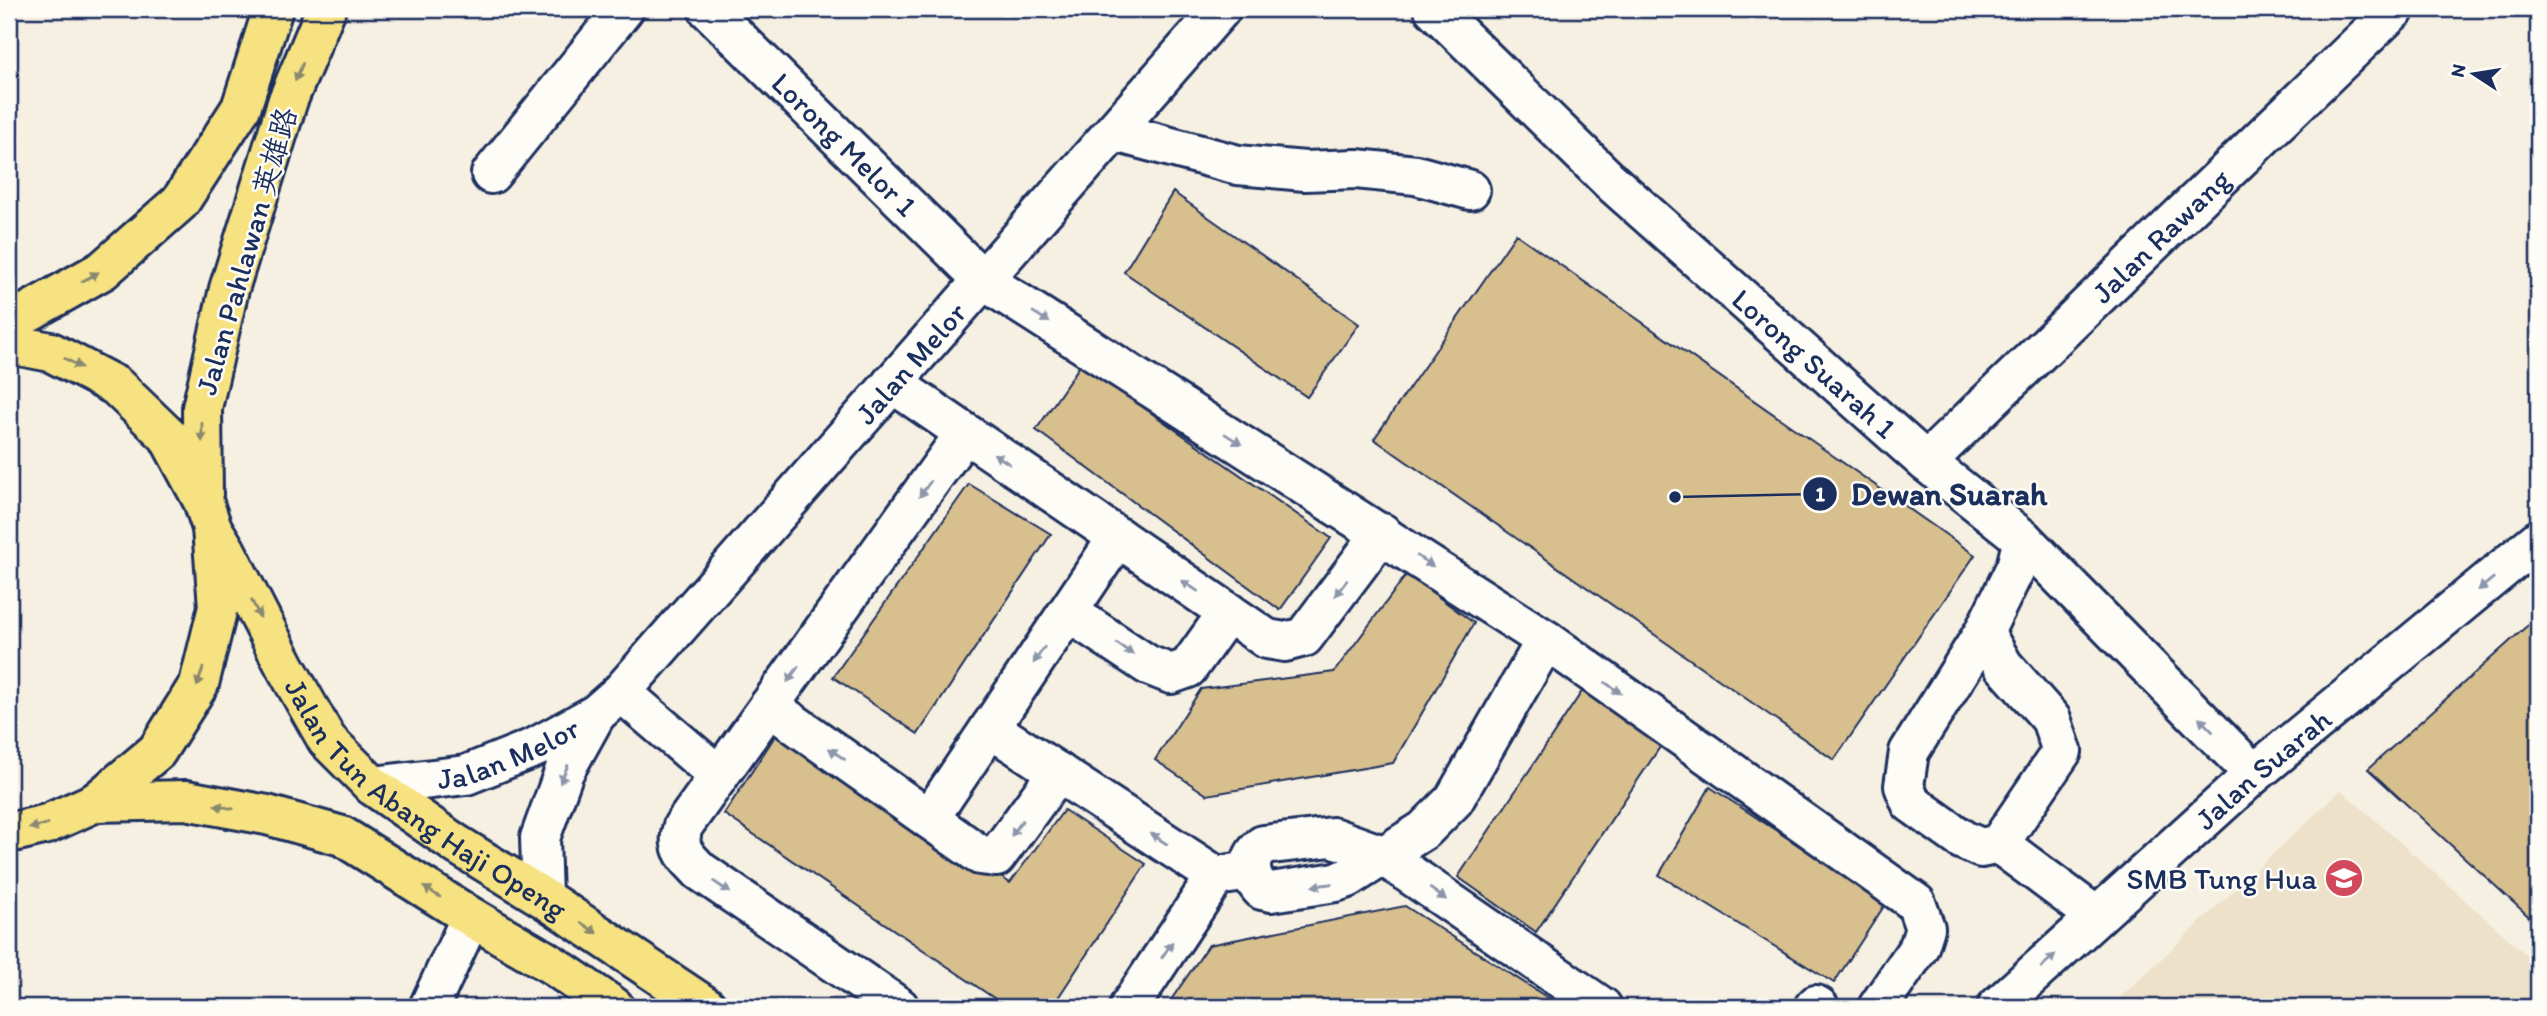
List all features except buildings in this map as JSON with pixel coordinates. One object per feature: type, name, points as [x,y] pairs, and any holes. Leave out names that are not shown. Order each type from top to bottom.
[{"type":"main road","name":"Jalan Pahlawan 英雄路","points":[[9,323],[103,270],[180,202],[241,108],[273,9]]},
{"type":"main road","name":"Jalan Pahlawan 英雄路","points":[[96,802],[158,751],[199,684],[218,607],[207,514],[202,408],[229,289],[288,100],[326,9]]},
{"type":"main road","name":"Jalan Tun Abang Haji Openg","points":[[9,344],[51,352],[116,386],[169,436],[285,666],[327,740],[373,786],[456,844],[542,897],[707,1007]]},
{"type":"main road","name":"Jalan Tun Abang Haji Openg","points":[[96,802],[186,800],[267,816],[342,836],[551,964],[598,1003]]},
{"type":"main road","points":[[9,832],[47,824],[96,802]]},
{"type":"street","points":[[491,174],[624,9]]},
{"type":"street","name":"Lorong Melor 1","points":[[708,9],[984,280],[1546,640],[1916,903],[1926,928],[1919,947],[1878,1007]]},
{"type":"street","name":"Jalan Melor","points":[[542,897],[540,838],[564,772],[609,703],[1221,9]]},
{"type":"street","name":"Lorong Suarah 1","points":[[1434,9],[1610,181],[1926,462],[2023,539],[2254,774]]},
{"type":"street","name":"Jalan Rawang","points":[[1926,462],[2395,9]]},
{"type":"street","points":[[1115,132],[1238,165],[1306,171],[1356,169],[1416,175],[1470,190]]},
{"type":"street","points":[[892,383],[1267,639],[1285,642],[1304,637],[1382,533]]},
{"type":"street","points":[[899,1007],[700,871],[682,853],[679,838],[683,826],[965,433]]},
{"type":"street","points":[[929,819],[1118,537]]},
{"type":"street","points":[[1984,632],[2003,664],[2052,719],[2062,751],[1999,844],[1981,848],[1963,840],[1912,803],[1904,786],[1909,752],[1984,632],[2016,567],[2023,539]]},
{"type":"street","name":"Jalan Suarah","points":[[1997,1007],[2254,774],[2538,540]]},
{"type":"street","points":[[1068,612],[1148,665],[1171,674],[1188,668],[1228,612]]},
{"type":"street","points":[[990,728],[1058,772],[1234,874],[1251,877],[1262,890],[1271,892],[1336,882],[1348,878],[1424,830],[1454,800],[1546,640]]},
{"type":"street","points":[[609,703],[719,776]]},
{"type":"street","name":"Jalan Melor","points":[[373,786],[466,775],[536,747],[609,703]]},
{"type":"street","points":[[769,706],[980,855],[996,857],[1058,772]]},
{"type":"street","points":[[1999,844],[2096,916]]},
{"type":"street","points":[[1382,855],[1602,1007]]},
{"type":"street","points":[[1129,1007],[1234,874]]},
{"type":"street","points":[[429,1007],[471,917]]},
{"type":"shaded area","name":"SMB Tung Hua","points":[[2341,790],[2538,965],[2538,1007],[2110,1007]]},
{"type":"place","name":"Dewan Suarah","points":[[1675,497]]},
{"type":"place","name":"SMB Tung Hua","points":[[2344,878]]}]
